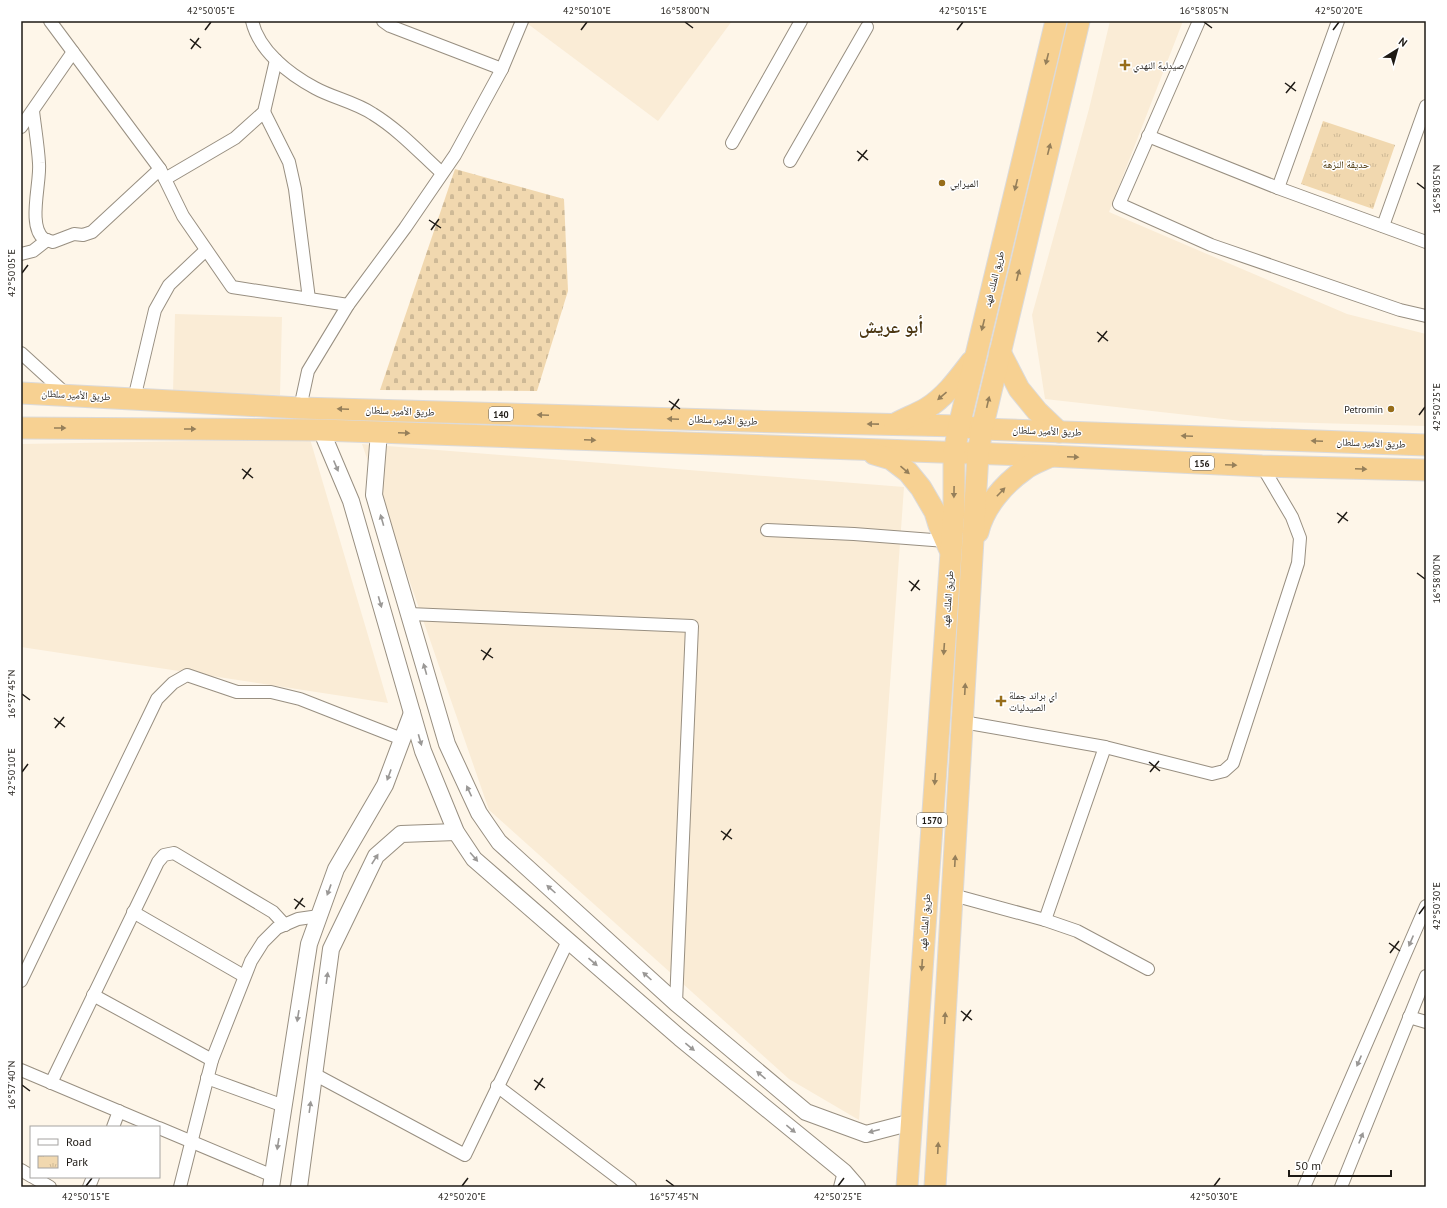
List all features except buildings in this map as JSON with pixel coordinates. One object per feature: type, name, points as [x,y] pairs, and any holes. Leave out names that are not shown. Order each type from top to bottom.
[{"type":"highway","name":"طريق الملك فهد","points":[[907,1187],[948,547],[954,509],[954,453],[958,426],[1056,21]]},
{"type":"highway","points":[[978,454],[982,429],[1000,352],[1080,21]]},
{"type":"highway","points":[[1000,352],[1019,389],[1037,411],[1059,432]]},
{"type":"highway","points":[[894,424],[927,408],[943,395],[976,355]]},
{"type":"highway","name":"طريق الأمير سلطان","points":[[21,392],[300,408],[958,426],[982,429],[1426,445]]},
{"type":"highway","name":"140","points":[[21,428],[321,430],[978,454]]},
{"type":"highway","points":[[858,449],[891,459],[908,472],[922,488],[936,512],[948,547]]},
{"type":"highway","name":"156","points":[[978,454],[1262,466],[1426,470]]},
{"type":"highway","name":"1570","points":[[935,1187],[978,454]]},
{"type":"highway","points":[[973,552],[981,520],[996,497],[1024,469],[1050,456]]},
{"type":"street","points":[[50,21],[60,26],[73,52],[163,174],[183,216],[232,287],[348,305]]},
{"type":"street","points":[[252,21],[253,27],[264,46],[276,60],[292,74],[315,88],[372,113],[390,126],[442,173]]},
{"type":"street","points":[[383,21],[390,26],[502,69]]},
{"type":"street","points":[[300,408],[308,371],[348,305],[405,228],[455,155],[502,69],[522,21]]},
{"type":"street","points":[[732,143],[800,21]]},
{"type":"street","points":[[1199,21],[1119,204],[1211,246],[1400,310],[1426,316]]},
{"type":"street","points":[[1278,188],[1338,21]]},
{"type":"street","points":[[790,161],[867,26]]},
{"type":"street","points":[[21,127],[73,52]]},
{"type":"street","points":[[33,111],[40,165],[36,201],[36,224],[44,239],[53,242],[74,234],[83,235],[92,232],[163,174],[235,138],[264,112],[276,60]]},
{"type":"street","points":[[1383,226],[1426,106]]},
{"type":"street","points":[[264,112],[289,162],[295,189],[309,299]]},
{"type":"street","points":[[1148,136],[1278,188],[1426,242]]},
{"type":"street","points":[[21,254],[33,251],[47,240]]},
{"type":"street","points":[[134,398],[155,310],[169,285],[206,250]]},
{"type":"street","points":[[21,353],[67,395]]},
{"type":"street","points":[[321,430],[351,501],[423,751],[456,832],[474,859],[842,1180],[857,1187]]},
{"type":"street","points":[[379,432],[374,495],[392,558],[446,744],[479,813],[498,842],[676,1003],[806,1112],[866,1134],[912,1122]]},
{"type":"street","points":[[963,722],[1105,746],[1212,774],[1224,772],[1233,763],[1298,563],[1300,538],[1292,516],[1262,466]]},
{"type":"street","points":[[767,530],[854,534],[948,547]]},
{"type":"street","points":[[369,564],[392,558]]},
{"type":"street","points":[[409,614],[692,626],[676,1003],[661,1021]]},
{"type":"street","points":[[21,981],[157,699],[173,683],[187,675],[237,692],[271,692],[300,699],[402,739]]},
{"type":"street","points":[[160,1128],[272,1182],[309,944],[336,869],[385,785],[412,713]]},
{"type":"street","points":[[1045,920],[1105,746]]},
{"type":"street","points":[[299,1187],[331,949],[376,856],[401,834],[456,832]]},
{"type":"street","points":[[51,1082],[133,912],[158,862],[164,854],[174,854],[272,912],[285,925]]},
{"type":"street","points":[[953,895],[1045,920],[1077,931],[1148,969]]},
{"type":"street","points":[[1304,1187],[1426,906]]},
{"type":"street","points":[[133,912],[244,976]]},
{"type":"street","points":[[180,1187],[212,1060],[251,961],[263,942],[277,928],[298,919],[319,916]]},
{"type":"street","points":[[314,1074],[465,1154],[568,941]]},
{"type":"street","points":[[1341,1187],[1426,976]]},
{"type":"street","points":[[93,995],[212,1060]]},
{"type":"street","points":[[1409,1017],[1426,1022]]},
{"type":"street","points":[[21,1070],[154,1126]]},
{"type":"street","points":[[207,1078],[284,1106]]},
{"type":"street","points":[[497,1086],[630,1187]]},
{"type":"street","points":[[113,1126],[119,1111]]},
{"type":"street","points":[[21,1170],[30,1175]]},
{"type":"street","points":[[35,1178],[50,1187]]},
{"type":"shaded area","points":[[524,21],[732,21],[658,121]]},
{"type":"shaded area","points":[[1110,21],[1183,21],[1109,212],[1347,314],[1426,334],[1426,426],[1241,421],[1045,399],[1032,315],[1089,109]]},
{"type":"shaded area","points":[[175,314],[282,317],[280,395],[173,393]]},
{"type":"shaded area","points":[[310,439],[388,703],[21,647],[21,444]]},
{"type":"shaded area","points":[[362,444],[904,487],[859,1120],[789,1079],[489,810]]},
{"type":"green space","name":"حديقة النزهة","points":[[1323,121],[1395,145],[1373,209],[1301,184]]},
{"type":"green space","points":[[455,169],[564,199],[568,291],[537,391],[380,390]]},
{"type":"place","name":"صيدلية النهدي","points":[[1125,65]]},
{"type":"place","name":"الميرابي","points":[[942,183]]},
{"type":"place","name":"Petromin","points":[[1391,409]]},
{"type":"place","name":"اي براند جملة الصيدليات","points":[[1001,701]]},
{"type":"district","name":"أبو عريش","points":[[891,326]]}]
